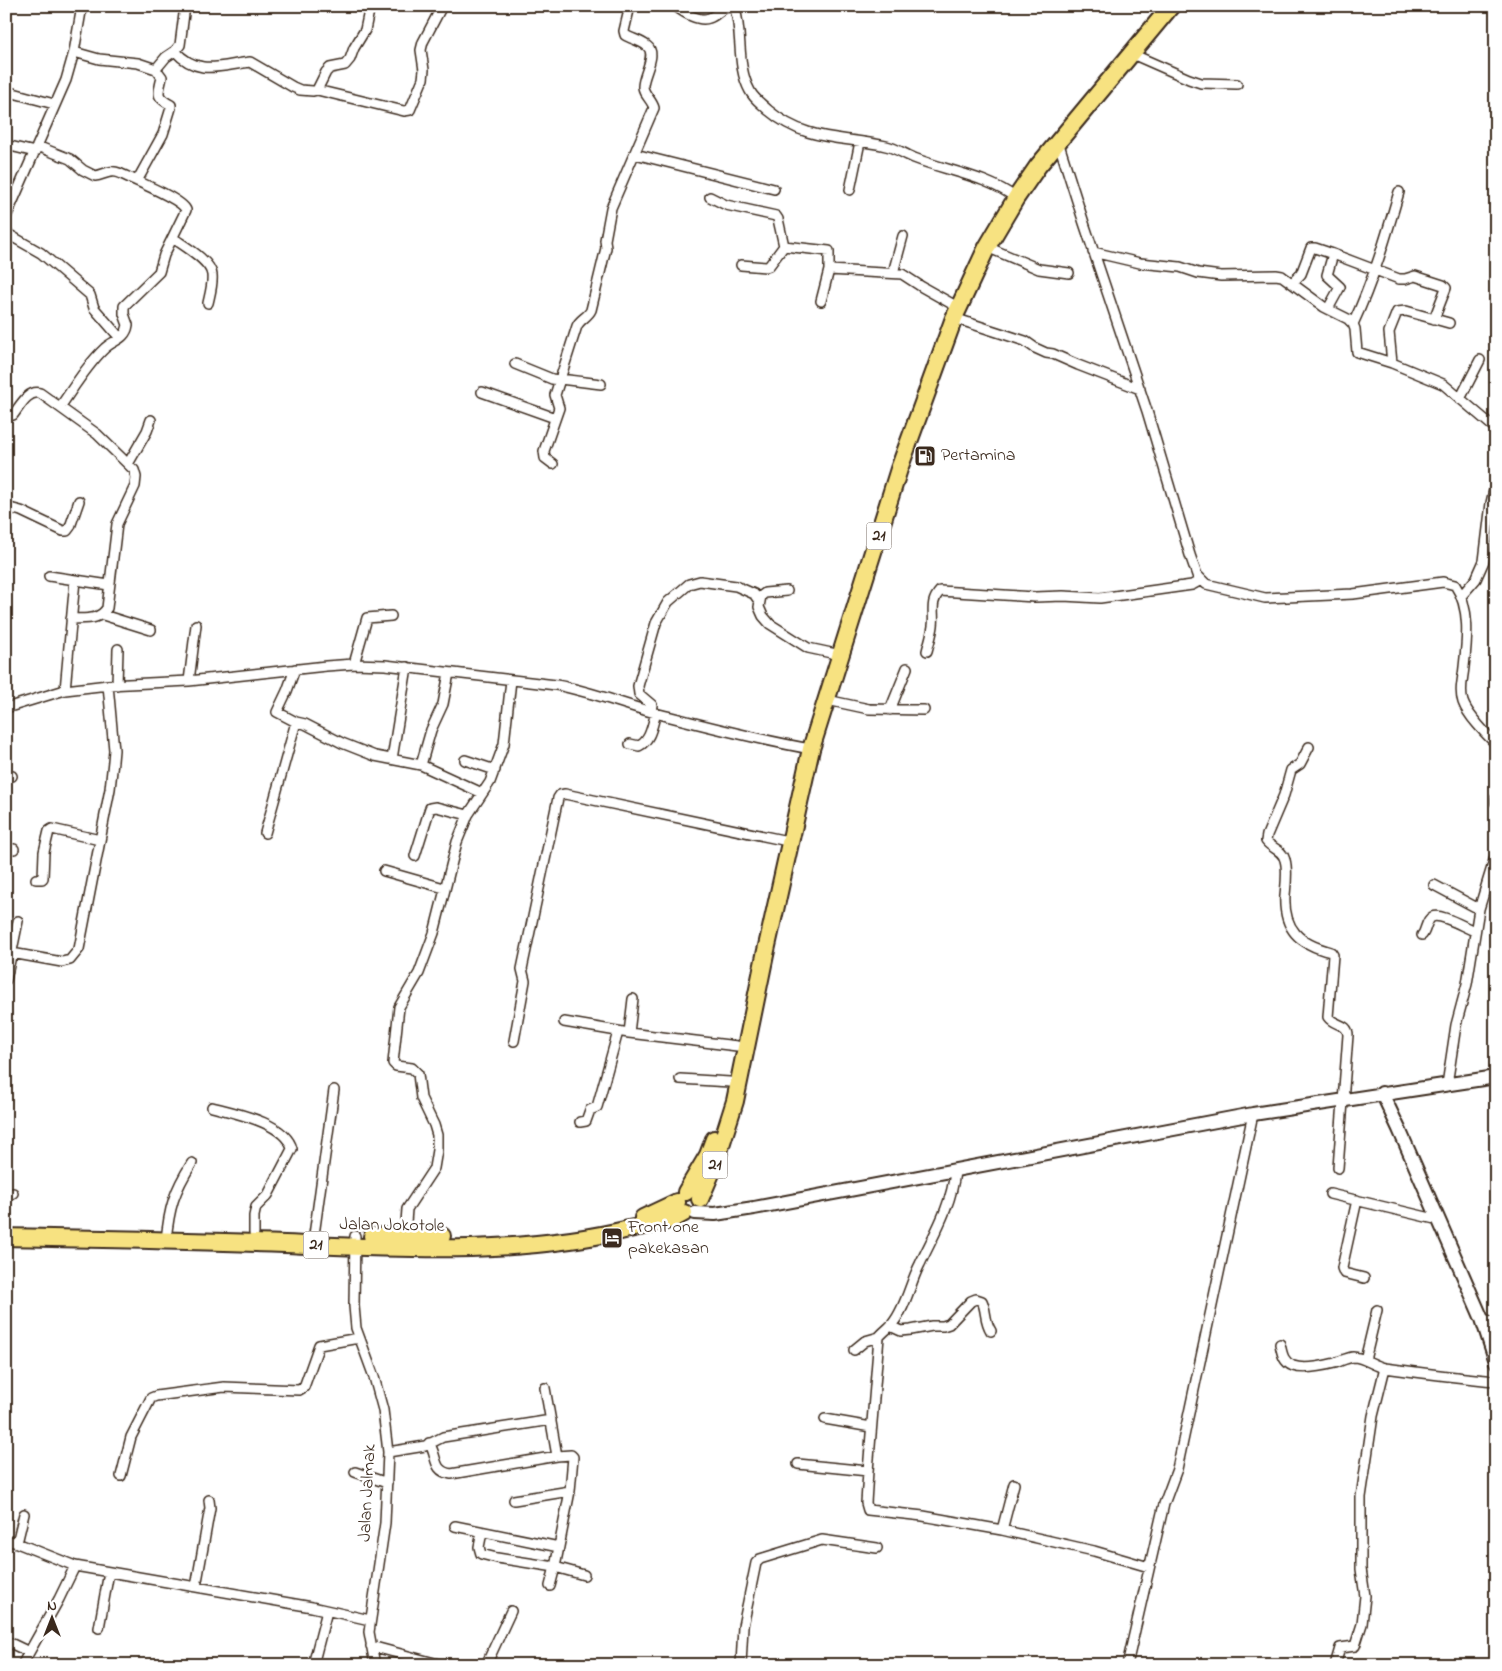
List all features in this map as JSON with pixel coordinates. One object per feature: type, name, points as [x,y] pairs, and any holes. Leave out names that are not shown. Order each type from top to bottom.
[{"type":"highway","name":"21","points":[[690,1204],[719,1126],[809,748],[827,700],[899,470],[969,267],[980,244],[1014,196],[1057,138],[1162,6]]},
{"type":"highway","name":"21","points":[[1057,138],[1132,54],[1171,6]]},
{"type":"highway","name":"21","points":[[690,1204],[715,1164],[735,1101],[756,977],[783,840],[836,654],[894,468],[954,311],[1014,196]]},
{"type":"highway","name":"Jalan Jokotole","points":[[220,1237],[254,1233],[314,1235],[355,1240],[405,1236],[514,1236],[576,1231],[635,1220],[690,1204]]},
{"type":"highway","name":"Jalan Jokotole","points":[[6,1237],[220,1237],[355,1240],[457,1247],[558,1243],[590,1238],[670,1219],[690,1204]]},
{"type":"highway","name":"Jalan Jokotole","points":[[6,1228],[166,1236]]},
{"type":"main road","points":[[690,1204],[727,1212],[1253,1114],[1344,1099],[1496,1078]]},
{"type":"main road","points":[[1382,1094],[1482,1319],[1496,1362]]},
{"type":"street","points":[[6,217],[66,80],[74,52],[82,6]]},
{"type":"street","points":[[156,69],[180,45],[185,6]]},
{"type":"street","points":[[317,90],[330,68],[345,65],[350,59],[364,30],[370,6]]},
{"type":"street","points":[[175,51],[185,61],[202,68],[250,62],[300,90],[317,90],[410,110],[424,70],[421,50],[422,42],[442,6]]},
{"type":"street","points":[[553,464],[545,458],[544,451],[559,408],[556,395],[560,380],[576,326],[579,321],[589,315],[591,310],[606,248],[605,240],[611,208],[654,108],[653,103],[644,91],[643,84],[651,55],[650,50],[647,46],[625,35],[624,32],[630,6]]},
{"type":"street","points":[[675,6],[695,17],[704,19],[709,18],[722,9],[735,9],[746,80],[750,92],[775,116],[803,132],[822,137],[897,149],[914,158],[980,180],[1014,196]]},
{"type":"street","points":[[74,52],[99,59],[138,63],[156,69],[162,77],[160,98],[171,104],[171,108],[163,134],[137,181]]},
{"type":"street","points":[[1132,54],[1200,83],[1237,84]]},
{"type":"street","points":[[6,91],[54,104]]},
{"type":"street","points":[[1057,138],[1093,252],[1140,388],[1197,575],[1206,584],[1265,598],[1353,594],[1443,582],[1455,585],[1462,595],[1466,613],[1466,641],[1460,690],[1464,703],[1481,729],[1496,744]]},
{"type":"street","points":[[850,190],[860,142]]},
{"type":"street","points":[[6,145],[36,149],[70,159],[83,170],[95,176],[114,171],[165,194],[185,207],[186,214],[164,255],[159,272],[124,306],[124,314],[128,325],[125,335],[106,347],[89,366],[60,407]]},
{"type":"street","points":[[635,154],[774,189]]},
{"type":"street","points":[[1353,324],[1384,247],[1399,192]]},
{"type":"street","points":[[710,197],[726,205],[778,218],[784,246],[769,266],[741,265]]},
{"type":"street","points":[[6,233],[41,253],[90,295],[94,308],[120,338]]},
{"type":"street","points":[[893,273],[903,236]]},
{"type":"street","points":[[172,238],[198,256],[211,269],[212,277],[208,303]]},
{"type":"street","points":[[784,246],[829,251],[829,270],[822,302]]},
{"type":"street","points":[[987,247],[1039,269],[1069,273]]},
{"type":"street","points":[[1292,283],[1301,274],[1311,248],[1315,248],[1399,279],[1405,280],[1414,276],[1445,286],[1446,288],[1434,319]]},
{"type":"street","points":[[1093,252],[1140,263],[1180,267],[1198,273],[1220,276],[1276,274],[1353,324],[1357,352],[1392,363],[1443,384],[1496,429]]},
{"type":"street","points":[[1328,309],[1340,286],[1327,275],[1333,254]]},
{"type":"street","points":[[829,270],[902,274],[954,311],[1024,341],[1046,353],[1053,354],[1078,366],[1140,388]]},
{"type":"street","points":[[1392,363],[1389,332],[1397,312],[1406,311],[1449,323]]},
{"type":"street","points":[[1460,399],[1480,360]]},
{"type":"street","points":[[515,364],[552,380],[601,384]]},
{"type":"street","points":[[6,417],[14,415],[30,393],[40,392],[97,434],[134,470],[136,477],[135,486],[118,518],[107,608],[103,615],[96,618],[72,619]]},
{"type":"street","points":[[482,392],[556,418]]},
{"type":"street","points":[[128,464],[147,431],[151,420]]},
{"type":"street","points":[[1462,595],[1476,579],[1484,560],[1491,503],[1496,482]]},
{"type":"street","points":[[7,508],[21,511],[63,531],[67,531],[79,501]]},
{"type":"street","points":[[49,576],[109,585]]},
{"type":"street","points":[[65,690],[74,580]]},
{"type":"street","points":[[927,650],[933,626],[932,607],[934,599],[940,591],[1035,597],[1100,598],[1192,585],[1201,580]]},
{"type":"street","points":[[630,744],[639,746],[643,744],[650,734],[652,705],[639,694],[638,686],[656,623],[668,602],[689,584],[700,581],[736,586],[754,594],[759,601]]},
{"type":"street","points":[[787,591],[766,593],[761,596],[759,607],[763,616],[770,624],[808,648],[836,654]]},
{"type":"street","points":[[103,615],[151,630]]},
{"type":"street","points":[[354,664],[367,618],[370,616],[391,616]]},
{"type":"street","points":[[189,681],[196,625]]},
{"type":"street","points":[[10,953],[62,962],[74,957],[79,949],[110,789],[114,750],[113,685],[118,649]]},
{"type":"street","points":[[6,708],[65,690],[113,685],[189,681],[354,664],[407,667],[556,685],[582,690],[653,712],[809,748]]},
{"type":"street","points":[[392,759],[407,667]]},
{"type":"street","points":[[890,710],[907,668]]},
{"type":"street","points":[[295,669],[277,712],[342,743],[375,756],[421,765],[482,793]]},
{"type":"street","points":[[421,765],[431,730],[443,704],[449,673]]},
{"type":"street","points":[[405,1236],[407,1209],[434,1168],[437,1135],[421,1098],[418,1074],[412,1068],[393,1063],[397,1013],[402,1000],[419,973],[438,920],[444,888],[457,842],[468,816],[495,770],[504,744],[511,680]]},
{"type":"street","points":[[827,700],[869,709],[924,710]]},
{"type":"street","points":[[265,833],[296,722]]},
{"type":"street","points":[[1309,747],[1300,764],[1291,770],[1284,795],[1266,841],[1282,853],[1285,860],[1284,901],[1287,919],[1292,932],[1304,943],[1331,952],[1333,955],[1328,1017],[1348,1030],[1338,1168]]},
{"type":"street","points":[[466,760],[495,770]]},
{"type":"street","points":[[514,1041],[526,981],[522,969],[560,795],[574,796],[783,840]]},
{"type":"street","points":[[414,856],[430,808],[436,807],[468,816]]},
{"type":"street","points":[[36,879],[43,878],[44,852],[49,830],[52,829],[100,840]]},
{"type":"street","points":[[1448,1084],[1456,1025],[1467,984],[1479,909],[1496,854]]},
{"type":"street","points":[[384,871],[444,888]]},
{"type":"street","points":[[1434,885],[1479,909]]},
{"type":"street","points":[[1422,935],[1430,918],[1434,917],[1450,920],[1475,932]]},
{"type":"street","points":[[6,980],[18,920]]},
{"type":"street","points":[[629,1033],[633,998]]},
{"type":"street","points":[[564,1022],[618,1032],[737,1046]]},
{"type":"street","points":[[580,1122],[586,1121],[590,1110],[597,1107],[618,1032]]},
{"type":"street","points":[[680,1079],[730,1082]]},
{"type":"street","points":[[314,1235],[334,1090]]},
{"type":"street","points":[[212,1107],[254,1119],[270,1126],[291,1143],[292,1149],[268,1195],[256,1207],[254,1233]]},
{"type":"street","points":[[1127,1665],[1164,1504],[1177,1469],[1253,1114]]},
{"type":"street","points":[[166,1236],[170,1205],[192,1163]]},
{"type":"street","points":[[854,1350],[865,1341],[879,1337],[890,1326],[900,1311],[919,1264],[933,1239],[950,1198],[955,1171]]},
{"type":"street","points":[[1330,1194],[1439,1220]]},
{"type":"street","points":[[1357,1200],[1342,1268],[1344,1273],[1364,1278]]},
{"type":"street","name":"Jalan Jalmak","points":[[355,1240],[354,1306],[356,1328],[374,1377],[383,1410],[388,1452],[385,1523],[369,1632],[375,1665]]},
{"type":"street","points":[[890,1326],[901,1331],[949,1324],[970,1302],[976,1299],[984,1304],[986,1322],[991,1331]]},
{"type":"street","points":[[1365,1360],[1377,1310]]},
{"type":"street","points":[[1482,1319],[1496,1322]]},
{"type":"street","points":[[879,1337],[868,1471],[866,1503],[868,1510],[923,1516],[1002,1530],[1094,1551],[1150,1567]]},
{"type":"street","points":[[121,1476],[131,1437],[151,1398],[224,1387],[299,1390],[304,1387],[318,1345],[359,1338]]},
{"type":"street","points":[[1280,1344],[1284,1358],[1291,1366],[1326,1364],[1356,1357],[1385,1368],[1454,1378],[1496,1381]]},
{"type":"street","points":[[1335,1665],[1340,1648],[1353,1647],[1357,1644],[1362,1624],[1366,1596],[1361,1568],[1361,1497],[1373,1416],[1385,1368]]},
{"type":"street","points":[[545,1388],[557,1456]]},
{"type":"street","points":[[825,1419],[871,1427]]},
{"type":"street","points":[[388,1452],[420,1447],[443,1437],[551,1420]]},
{"type":"street","points":[[429,1443],[439,1468],[443,1472],[451,1474],[557,1456],[571,1455],[573,1457],[570,1491],[550,1586]]},
{"type":"street","points":[[798,1464],[868,1471]]},
{"type":"street","points":[[355,1472],[387,1483]]},
{"type":"street","points":[[1002,1530],[1014,1484]]},
{"type":"street","points":[[514,1500],[570,1491]]},
{"type":"street","points":[[196,1587],[210,1508],[209,1500]]},
{"type":"street","points":[[17,1543],[24,1514]]},
{"type":"street","points":[[455,1526],[559,1547]]},
{"type":"street","points":[[482,1532],[479,1547],[480,1554],[555,1567],[584,1575]]},
{"type":"street","points":[[6,1540],[75,1566],[370,1620]]},
{"type":"street","points":[[741,1665],[743,1626],[756,1563],[760,1559],[822,1540],[877,1548]]},
{"type":"street","points":[[22,1665],[75,1566]]},
{"type":"street","points":[[99,1628],[109,1572]]},
{"type":"street","points":[[313,1665],[327,1611]]},
{"type":"street","points":[[486,1665],[511,1611]]},
{"type":"street","points":[[6,1641],[29,1652]]},
{"type":"street","points":[[372,1646],[442,1665]]},
{"type":"place","name":"Pertamina","points":[[925,456]]},
{"type":"place","name":"Front one pakekasan","points":[[612,1238]]}]
